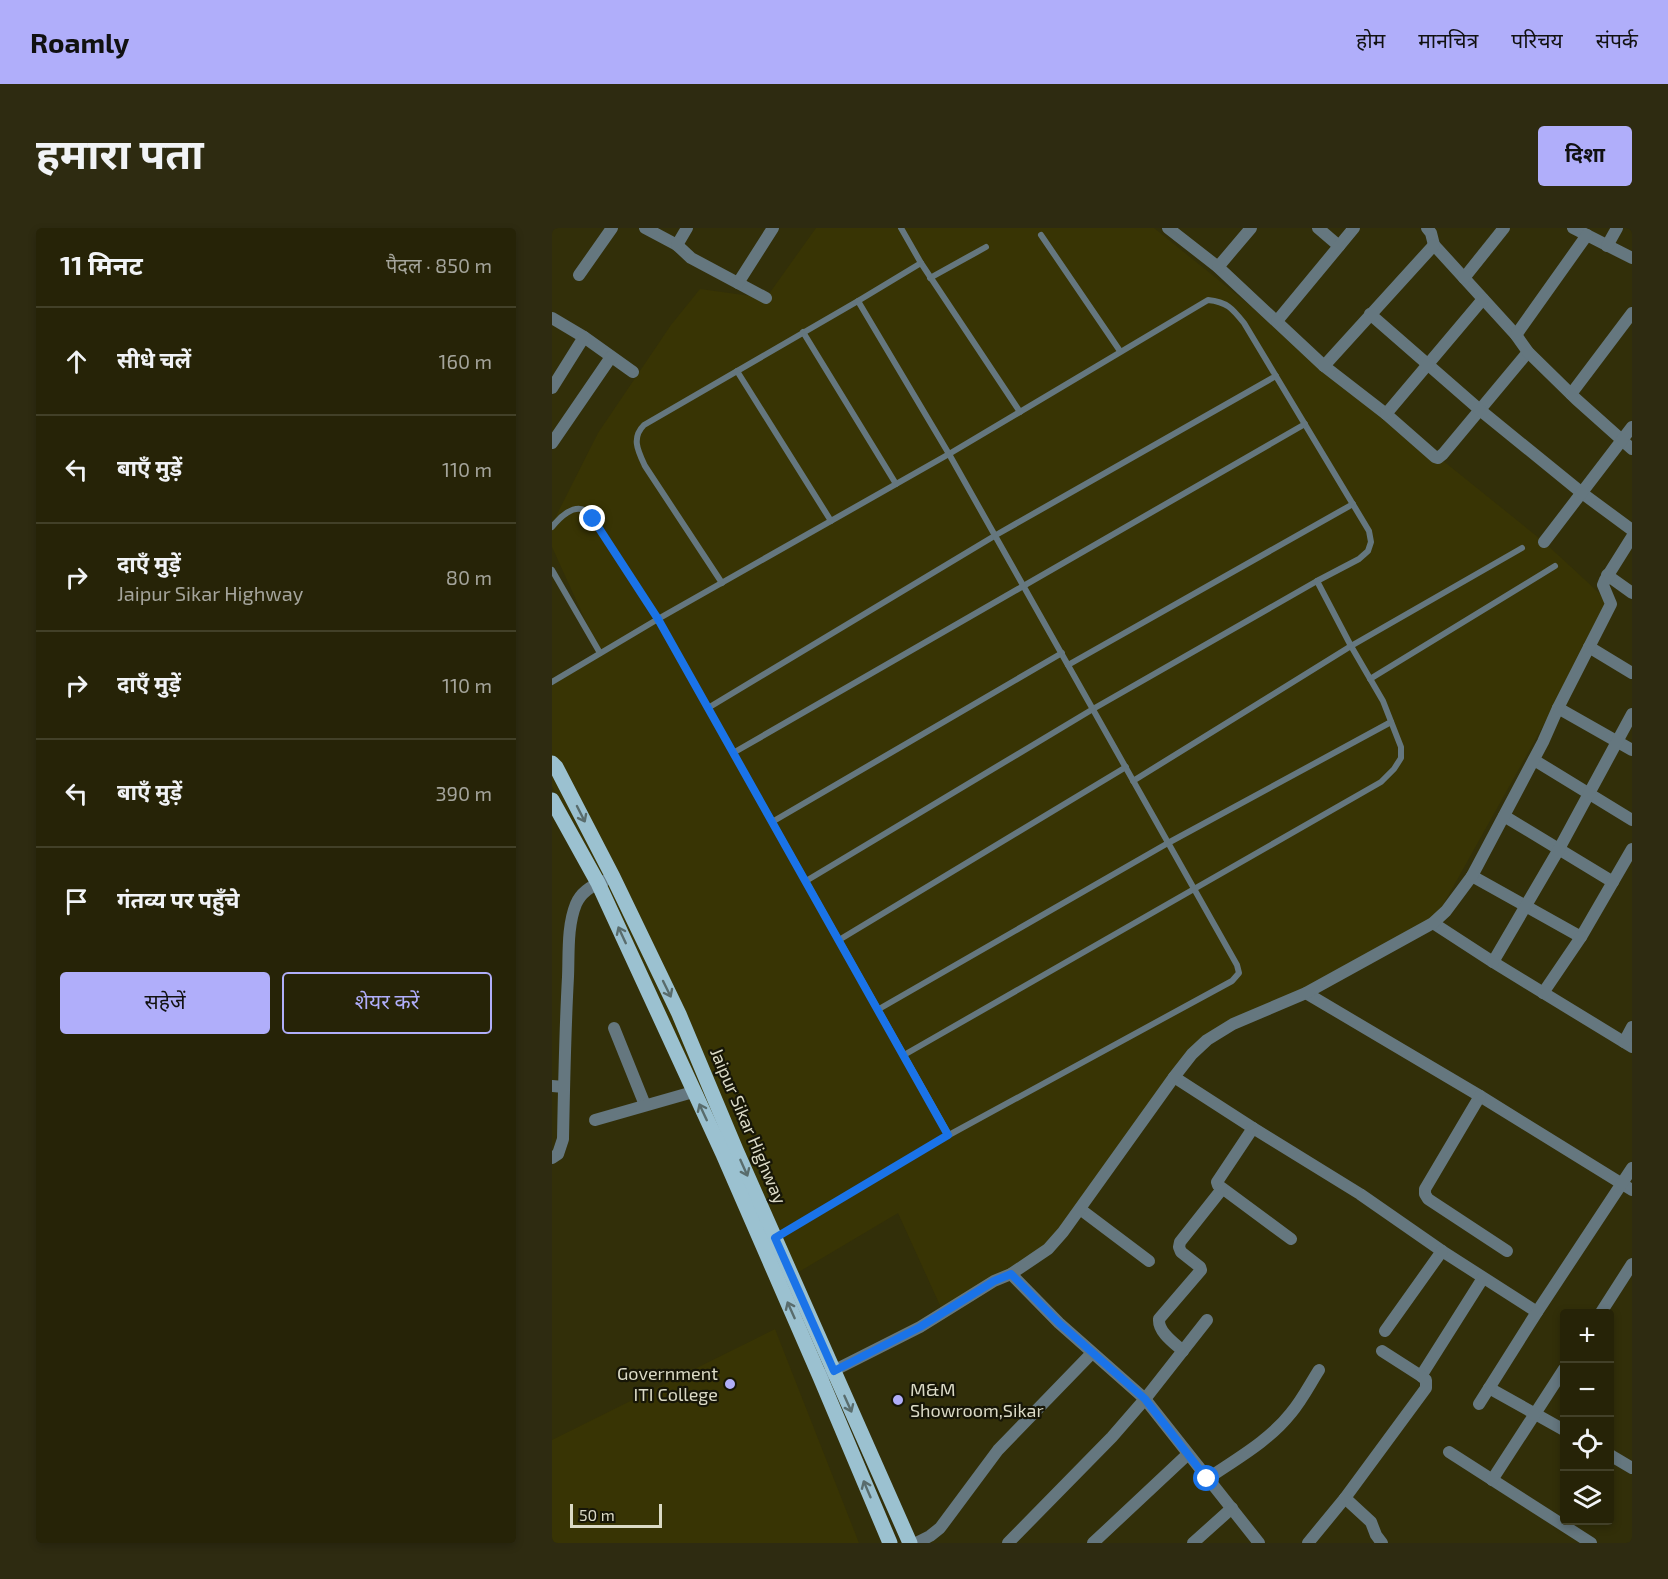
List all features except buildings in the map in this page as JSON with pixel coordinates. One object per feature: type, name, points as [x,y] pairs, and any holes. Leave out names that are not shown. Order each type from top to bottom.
[{"type":"main road","name":"Jaipur Sikar Highway","points":[[552,763],[556,766],[613,877],[679,1014],[769,1241],[827,1374],[910,1543]]},
{"type":"main road","name":"Jaipur Sikar Highway","points":[[552,800],[598,883],[693,1092],[769,1241]]},
{"type":"main road","name":"Jaipur Sikar Highway","points":[[827,1374],[890,1543]]},
{"type":"street","points":[[579,275],[612,228]]},
{"type":"street","points":[[645,228],[677,245],[691,258],[766,298]]},
{"type":"street","points":[[677,245],[687,228]]},
{"type":"street","points":[[738,283],[773,228]]},
{"type":"street","points":[[1168,228],[1218,267],[1324,366],[1438,458],[1528,352]]},
{"type":"street","points":[[1218,267],[1251,228]]},
{"type":"street","points":[[1318,228],[1339,246]]},
{"type":"street","points":[[1277,321],[1354,228]]},
{"type":"street","points":[[1427,228],[1434,245],[1516,335],[1528,352],[1627,445]]},
{"type":"street","points":[[1464,278],[1504,228]]},
{"type":"street","points":[[1573,228],[1632,258]]},
{"type":"street","points":[[1608,246],[1617,228]]},
{"type":"street","points":[[1516,335],[1587,235]]},
{"type":"street","points":[[1324,366],[1434,245]]},
{"type":"street","points":[[1386,414],[1483,299]]},
{"type":"street","points":[[1571,394],[1632,313]]},
{"type":"street","points":[[1370,314],[1480,410],[1582,493],[1632,530]]},
{"type":"street","points":[[552,318],[584,337],[633,372]]},
{"type":"street","points":[[552,388],[584,337]]},
{"type":"street","points":[[552,443],[611,357]]},
{"type":"street","points":[[1544,542],[1582,493],[1627,445],[1632,427]]},
{"type":"street","points":[[827,1374],[920,1327],[994,1281],[1011,1274],[1048,1249],[1080,1209],[1174,1077],[1192,1054],[1215,1035],[1233,1024],[1306,993],[1433,923],[1446,911],[1472,876],[1534,760],[1611,604],[1603,585],[1632,537]]},
{"type":"street","points":[[1607,575],[1632,593]]},
{"type":"street","points":[[1589,647],[1632,673]]},
{"type":"street","points":[[1558,708],[1632,750]]},
{"type":"street","points":[[1493,963],[1560,849],[1632,714]]},
{"type":"street","points":[[1534,760],[1632,820]]},
{"type":"street","points":[[1504,816],[1613,882]]},
{"type":"street","points":[[1543,993],[1581,937],[1632,849]]},
{"type":"street","points":[[1472,876],[1581,937]]},
{"type":"street","points":[[552,1158],[558,1154],[563,1139],[558,1087],[573,915],[582,894],[598,883],[613,877]]},
{"type":"street","points":[[1433,923],[1493,963],[1628,1044],[1632,1028]]},
{"type":"street","points":[[1306,993],[1480,1096],[1627,1187]]},
{"type":"street","points":[[552,1002],[566,1005]]},
{"type":"street","points":[[614,1028],[645,1105]]},
{"type":"street","points":[[1174,1077],[1360,1194],[1442,1251],[1537,1312]]},
{"type":"street","points":[[595,1120],[693,1092]]},
{"type":"street","points":[[1480,1096],[1425,1189],[1425,1194],[1428,1199],[1507,1251]]},
{"type":"street","points":[[1252,1128],[1218,1185],[1291,1239]]},
{"type":"street","points":[[1479,1404],[1537,1312],[1627,1187],[1632,1168]]},
{"type":"street","points":[[1183,1351],[1158,1323],[1201,1270],[1181,1251],[1180,1242],[1222,1189]]},
{"type":"street","points":[[1080,1209],[1149,1261]]},
{"type":"street","points":[[1384,1331],[1442,1251]]},
{"type":"street","points":[[1603,1309],[1632,1264]]},
{"type":"street","points":[[1011,1274],[1059,1323],[1145,1399],[1232,1508],[1253,1541]]},
{"type":"street","points":[[1421,1376],[1483,1278]]},
{"type":"street","points":[[1008,1543],[1112,1437],[1207,1320]]},
{"type":"street","points":[[1308,1543],[1345,1498],[1426,1388],[1426,1380],[1382,1351]]},
{"type":"street","points":[[916,1543],[940,1528],[998,1450],[1092,1353]]},
{"type":"street","points":[[1207,1479],[1283,1423],[1292,1413],[1319,1370]]},
{"type":"street","points":[[1492,1480],[1560,1375]]},
{"type":"street","points":[[1489,1388],[1560,1428]]},
{"type":"street","points":[[1449,1452],[1591,1543]]},
{"type":"street","points":[[1093,1543],[1188,1454]]},
{"type":"street","points":[[1614,1457],[1632,1468]]},
{"type":"street","points":[[1345,1498],[1371,1522],[1382,1543]]},
{"type":"street","points":[[1193,1543],[1232,1508]]},
{"type":"lane","points":[[901,228],[930,278],[1020,412]]},
{"type":"lane","points":[[1041,235],[1120,351]]},
{"type":"lane","points":[[930,278],[986,247]]},
{"type":"lane","points":[[722,583],[645,466],[638,451],[636,438],[638,430],[921,263]]},
{"type":"lane","points":[[552,682],[658,619],[950,454],[1208,300],[1221,302],[1233,309],[1244,323],[1369,531],[1371,542],[1368,550],[1359,559],[1093,709],[806,881]]},
{"type":"lane","points":[[769,1241],[948,1135],[1232,981],[1239,973],[1237,965],[996,535],[858,301]]},
{"type":"lane","points":[[804,332],[896,484]]},
{"type":"lane","points":[[737,371],[831,521]]},
{"type":"lane","points":[[708,708],[996,535],[1276,376]]},
{"type":"lane","points":[[734,753],[1305,424]]},
{"type":"lane","points":[[1068,665],[1353,504]]},
{"type":"lane","points":[[552,527],[567,512],[578,508],[586,511],[593,519],[658,619],[948,1135]]},
{"type":"lane","points":[[1133,781],[1351,646],[1522,548]]},
{"type":"lane","points":[[1370,679],[1555,566]]},
{"type":"lane","points":[[552,570],[600,653]]},
{"type":"lane","points":[[904,1055],[1381,782],[1394,770],[1401,758],[1401,747],[1383,701],[1317,581]]},
{"type":"lane","points":[[772,822],[1062,653]]},
{"type":"lane","points":[[879,1009],[1168,843],[1391,722]]},
{"type":"lane","points":[[839,940],[1126,767]]},
{"type":"shaded area","points":[[816,228],[1154,228],[1544,542],[1611,604],[1433,923],[1207,1040],[1048,1249],[943,1312],[898,1213],[792,1276],[552,786],[552,682],[600,653],[552,547],[552,524],[598,433],[671,325],[700,289],[766,298]]},
{"type":"shaded area","name":"Government ITI College","points":[[775,1329],[859,1543],[552,1543],[552,1440]]},
{"type":"place","name":"Government ITI College","points":[[730,1384]]},
{"type":"place","name":"M&M Showroom,Sikar","points":[[898,1400]]},
{"type":"route","points":[[593,519],[658,619],[948,1135],[775,1238],[834,1371],[920,1327],[994,1281],[1011,1274],[1059,1323],[1145,1399],[1207,1479]]}]
